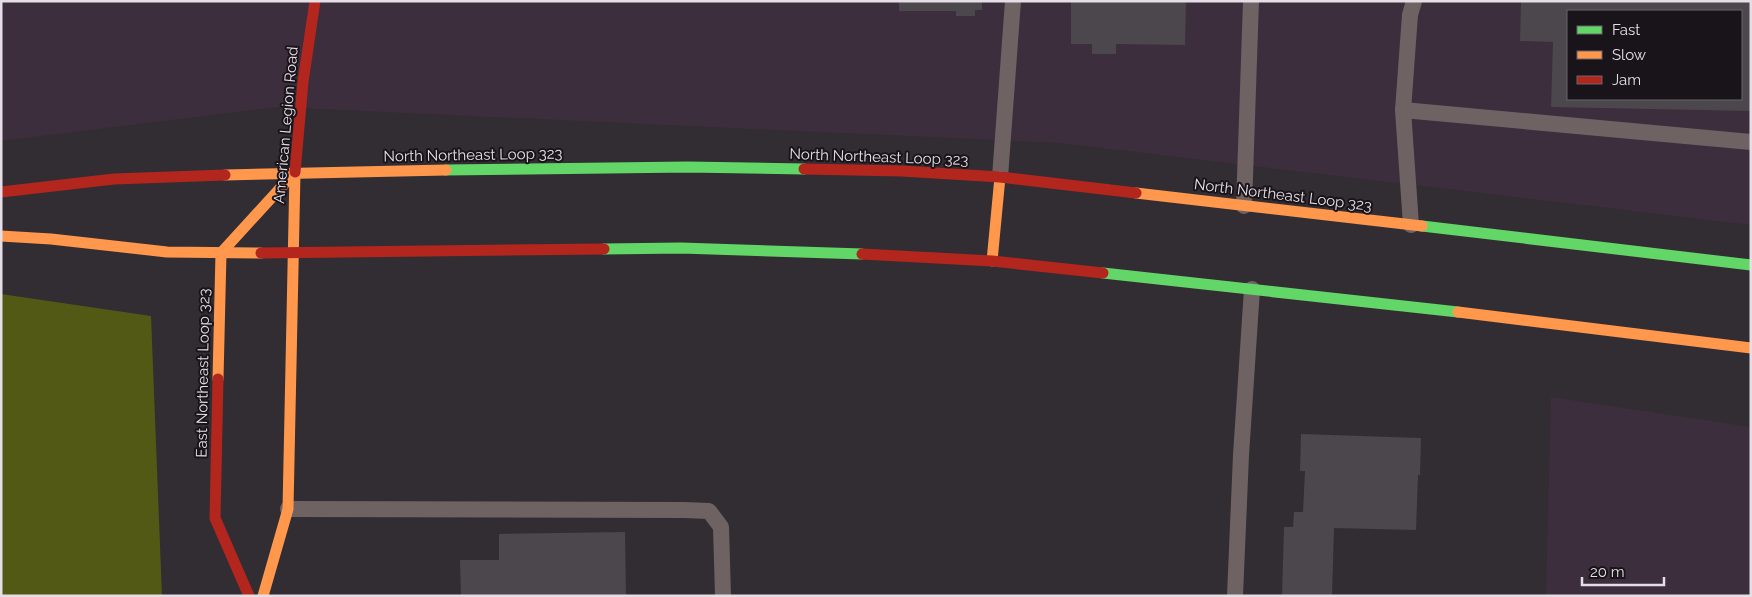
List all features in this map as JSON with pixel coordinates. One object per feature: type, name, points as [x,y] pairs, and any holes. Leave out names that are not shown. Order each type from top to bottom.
[{"type":"main road","name":"American Legion Road","points":[[292,253],[295,172],[303,82],[316,1]]},
{"type":"main road","name":"North Northeast Loop 323","points":[[1,192],[114,179],[295,172],[688,167],[902,170],[1000,177],[1751,265]]},
{"type":"main road","points":[[221,253],[295,172]]},
{"type":"main road","points":[[992,261],[1000,177]]},
{"type":"main road","points":[[1,236],[51,239],[167,252],[292,253],[681,248],[877,254],[992,261],[1389,304],[1751,348]]},
{"type":"main road","name":"East Northeast Loop 323","points":[[221,253],[215,518],[249,596]]},
{"type":"main road","points":[[263,596],[288,509],[292,253]]},
{"type":"lane","points":[[1000,177],[1013,1]]},
{"type":"lane","points":[[1244,206],[1251,1]]},
{"type":"lane","points":[[1411,225],[1403,110],[1410,14],[1414,1]]},
{"type":"lane","points":[[1403,110],[1751,142]]},
{"type":"lane","points":[[1234,596],[1252,289]]},
{"type":"lane","points":[[288,509],[709,511],[721,527],[723,596]]},
{"type":"shaded area","points":[[1,1],[1751,1],[1751,225],[1060,143],[277,107],[1,141]]},
{"type":"shaded area","points":[[1551,397],[1751,427],[1751,596],[1546,596]]},
{"type":"green space","points":[[1,294],[151,316],[162,596],[1,596]]},
{"type":"building","points":[[899,1],[982,1],[982,10],[975,10],[975,16],[956,16],[956,11],[899,11]]},
{"type":"building","points":[[1071,1],[1186,1],[1185,45],[1116,44],[1116,54],[1092,54],[1092,44],[1071,44]]},
{"type":"building","points":[[1521,1],[1751,1],[1751,111],[1551,107],[1553,42],[1520,41]]},
{"type":"building","points":[[1301,434],[1421,438],[1416,530],[1334,528],[1332,596],[1282,596],[1284,527],[1293,527],[1294,512],[1303,512],[1305,471],[1300,471]]},
{"type":"building","points":[[625,532],[626,596],[461,596],[460,560],[499,560],[499,534]]},
{"type":"traffic: fast","points":[[446,170],[688,167],[804,169]]},
{"type":"traffic: fast","points":[[1422,226],[1751,265]]},
{"type":"traffic: fast","points":[[604,249],[681,248],[862,254]]},
{"type":"traffic: fast","points":[[1103,273],[1458,312]]},
{"type":"traffic: slow","points":[[225,175],[446,170]]},
{"type":"traffic: slow","points":[[218,379],[221,253],[295,172]]},
{"type":"traffic: slow","points":[[263,596],[288,509],[295,172]]},
{"type":"traffic: slow","points":[[992,261],[1000,177]]},
{"type":"traffic: slow","points":[[1136,193],[1422,226]]},
{"type":"traffic: slow","points":[[1,236],[51,239],[167,252],[261,253]]},
{"type":"traffic: slow","points":[[1458,312],[1751,348]]},
{"type":"traffic: jam","points":[[295,172],[303,82],[315,1]]},
{"type":"traffic: jam","points":[[804,169],[902,171],[1000,177],[1136,193]]},
{"type":"traffic: jam","points":[[1,192],[114,179],[225,175]]},
{"type":"traffic: jam","points":[[261,253],[604,249]]},
{"type":"traffic: jam","points":[[862,254],[992,261],[1103,273]]},
{"type":"traffic: jam","points":[[218,379],[215,518],[249,596]]}]
